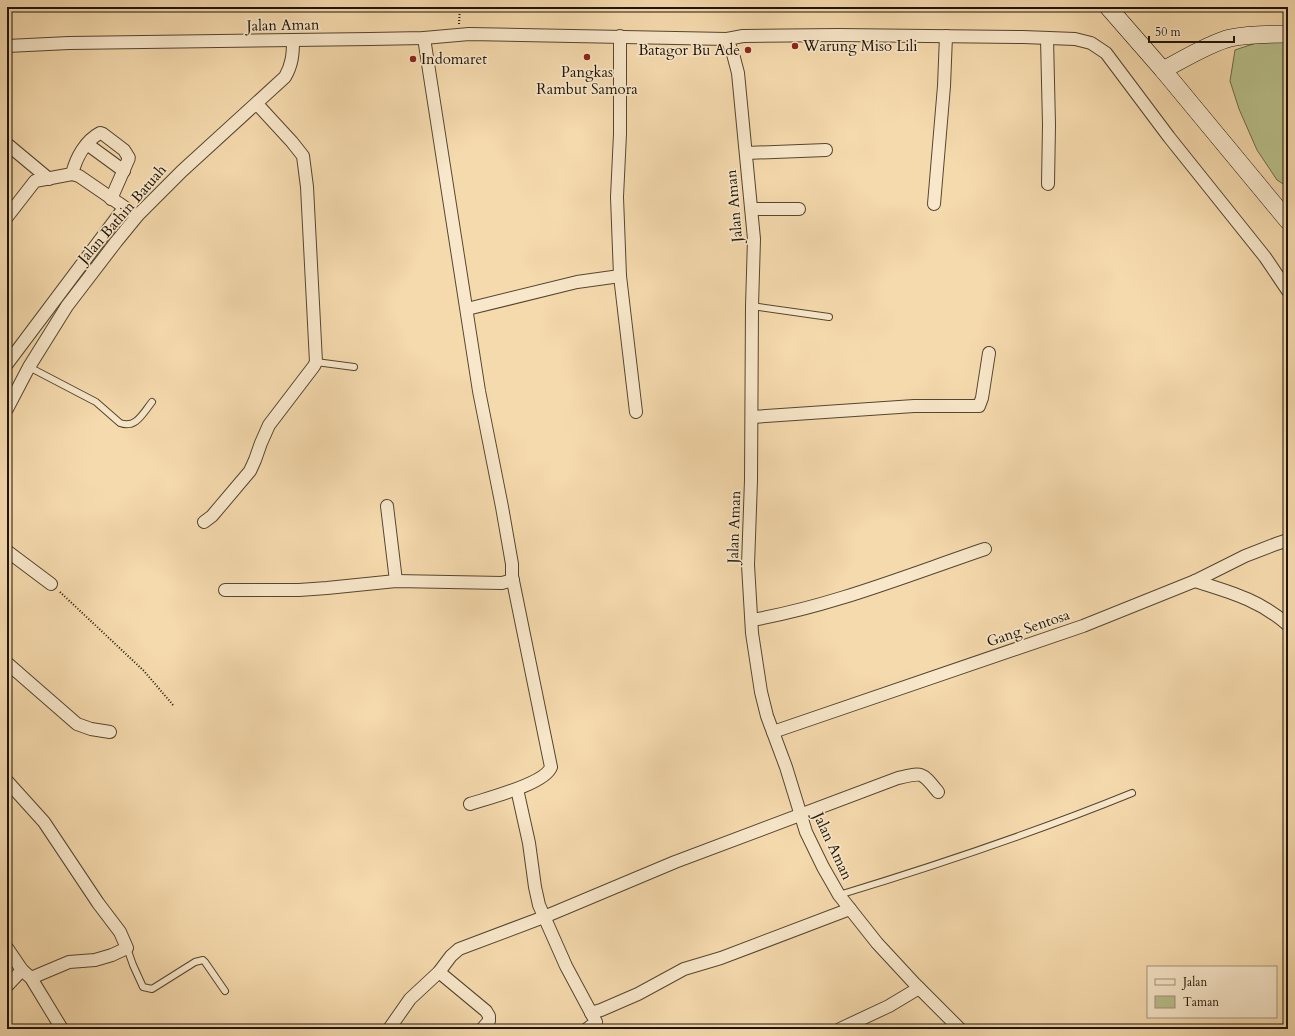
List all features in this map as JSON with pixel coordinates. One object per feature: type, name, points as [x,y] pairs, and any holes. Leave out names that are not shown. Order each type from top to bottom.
[{"type":"street","points":[[1108,7],[1163,70],[1288,220]]},
{"type":"street","points":[[1163,70],[1185,58],[1230,38],[1251,35],[1288,34]]},
{"type":"street","name":"Jalan Aman","points":[[7,46],[69,43],[424,38],[459,35],[727,38],[738,73],[754,239],[752,306],[752,417],[748,565],[752,633],[761,692],[767,716],[786,767],[806,832],[839,895],[877,943],[960,1029]]},
{"type":"street","points":[[620,36],[620,134],[617,197],[620,276],[636,412]]},
{"type":"street","points":[[727,38],[750,36],[946,36],[1075,39],[1091,43],[1106,53],[1174,143],[1265,257],[1288,291]]},
{"type":"street","points":[[934,204],[944,86],[946,36]]},
{"type":"street","points":[[424,38],[479,391],[502,507],[512,564],[513,580],[551,767],[548,773],[517,789],[470,804]]},
{"type":"street","points":[[1048,38],[1050,125],[1048,184]]},
{"type":"street","name":"Jalan Bathin Batuah","points":[[7,410],[29,367],[77,292],[138,216],[182,171],[286,77],[291,67],[293,58],[293,40]]},
{"type":"street","points":[[204,522],[212,516],[250,471],[269,425],[316,362],[308,187],[304,156],[257,104]]},
{"type":"street","points":[[72,174],[76,159],[87,144],[98,134],[103,134],[124,150],[129,158],[112,199]]},
{"type":"street","points":[[7,144],[50,179]]},
{"type":"street","points":[[87,144],[124,171]]},
{"type":"street","points":[[746,153],[826,150]]},
{"type":"street","points":[[7,217],[35,181],[72,174],[80,176],[124,208],[138,216]]},
{"type":"street","points":[[7,364],[124,208]]},
{"type":"street","points":[[752,209],[799,209]]},
{"type":"street","points":[[467,309],[577,282],[620,276]]},
{"type":"street","points":[[752,417],[914,406],[979,406],[982,398],[988,353]]},
{"type":"street","points":[[387,506],[396,581]]},
{"type":"street","name":"Gang Sentosa","points":[[773,732],[1083,626],[1195,582],[1245,556],[1288,540]]},
{"type":"street","points":[[752,620],[775,616],[826,603],[985,549]]},
{"type":"street","points":[[7,551],[52,584]]},
{"type":"street","points":[[225,590],[299,590],[396,581],[502,583],[513,580]]},
{"type":"street","points":[[1195,582],[1234,593],[1249,599],[1276,615],[1288,626]]},
{"type":"street","points":[[7,663],[77,724],[91,729],[110,732]]},
{"type":"street","points":[[389,1029],[410,999],[439,972],[451,956],[459,949],[544,917],[668,865],[898,778],[923,774],[938,792]]},
{"type":"street","points":[[7,781],[44,822],[98,903],[120,932],[127,948],[96,960],[69,962],[27,974],[7,986]]},
{"type":"street","points":[[517,789],[529,843],[535,887],[544,917],[594,1023],[607,1008],[638,994],[684,969],[721,958],[850,909]]},
{"type":"street","points":[[7,948],[27,974],[62,1029]]},
{"type":"street","points":[[439,972],[486,1011],[489,1016],[489,1021],[482,1029]]},
{"type":"street","points":[[840,1029],[889,1006],[919,988]]},
{"type":"lane","points":[[752,306],[829,317]]},
{"type":"lane","points":[[316,362],[354,368]]},
{"type":"lane","points":[[29,367],[96,402],[120,423],[128,424],[136,421],[152,402]]},
{"type":"lane","points":[[839,895],[928,868],[1068,819],[1132,793]]},
{"type":"lane","points":[[127,948],[132,965],[143,987],[152,989],[195,962],[203,960],[225,992]]},
{"type":"path","points":[[459,35],[460,7]]},
{"type":"path","points":[[52,584],[144,671],[173,705]]},
{"type":"green space","points":[[1265,40],[1288,43],[1288,187],[1277,180],[1257,150],[1239,109],[1230,81],[1235,50]]},
{"type":"place","name":"Warung Miso Lili","points":[[795,46]]},
{"type":"place","name":"Batagor Bu Ade","points":[[748,50]]},
{"type":"place","name":"Pangkas Rambut Samora","points":[[587,57]]},
{"type":"place","name":"Indomaret","points":[[413,59]]}]
